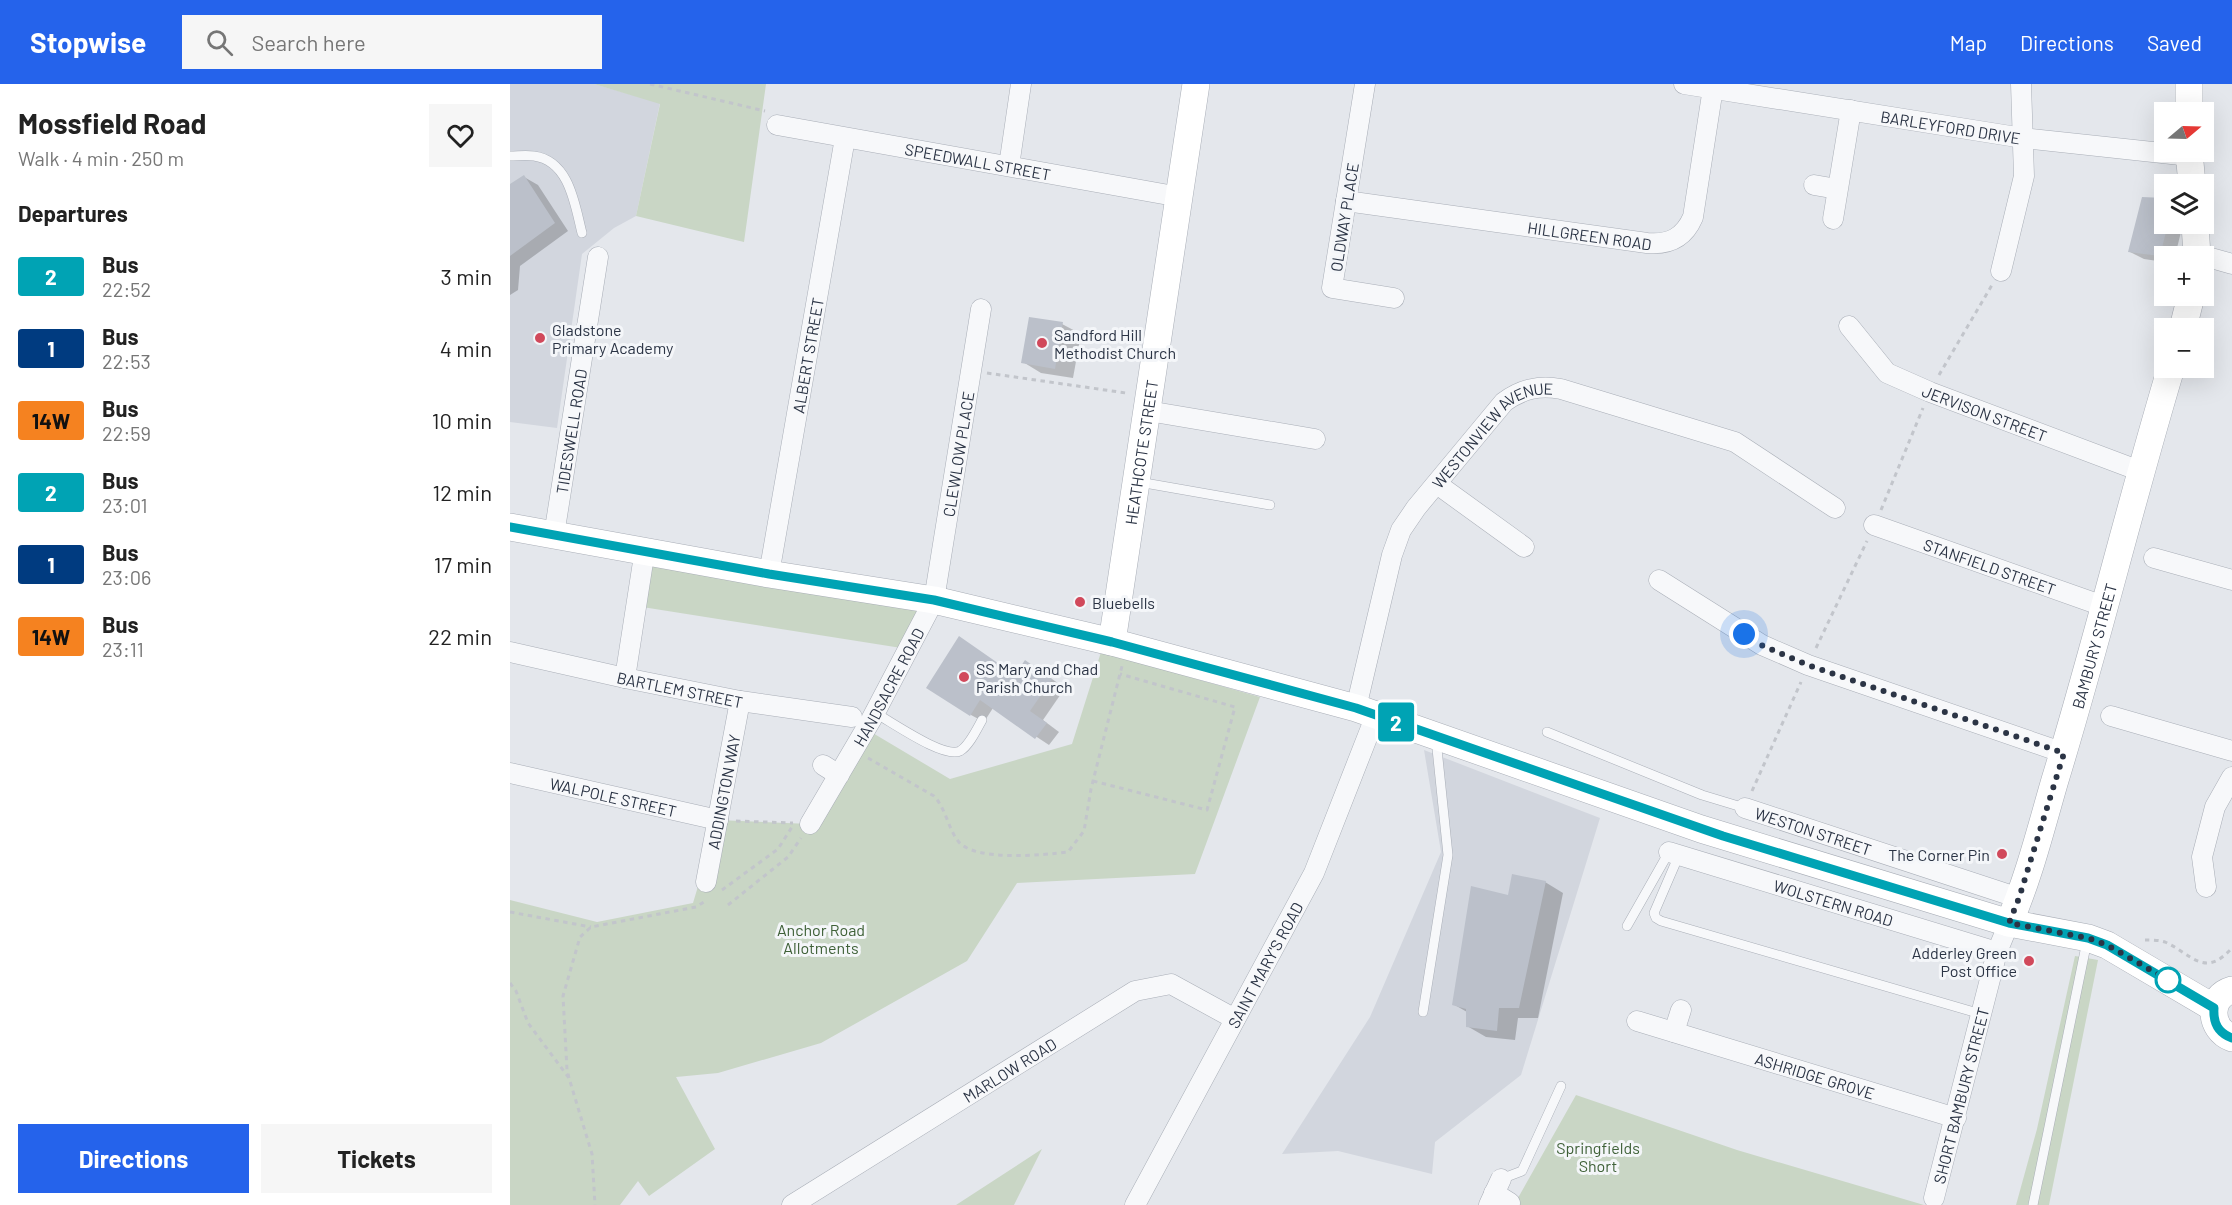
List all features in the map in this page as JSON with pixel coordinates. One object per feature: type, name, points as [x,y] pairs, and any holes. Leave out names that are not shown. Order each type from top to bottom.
[{"type":"main road","name":"HEATHCOTE STREET","points":[[1120,644],[1136,482],[1196,84]]},
{"type":"main road","points":[[2189,84],[2189,102]]},
{"type":"main road","name":"BAMBURY STREET","points":[[2009,923],[2019,898],[2064,753],[2106,607],[2140,471],[2168,378]]},
{"type":"main road","points":[[510,527],[769,574],[934,600],[1120,644],[1366,711],[1701,830],[2009,923],[2088,938],[2107,945],[2223,999],[2216,1025],[2219,1030],[2232,1038]]},
{"type":"street","points":[[1009,166],[1021,84]]},
{"type":"street","name":"OLDWAY PLACE","points":[[1365,84],[1332,288],[1394,298]]},
{"type":"street","name":"BARLEYFORD DRIVE","points":[[1684,84],[2023,138],[2154,151]]},
{"type":"street","points":[[2001,271],[2024,176],[2021,84]]},
{"type":"street","name":"HILLGREEN ROAD","points":[[1346,201],[1655,244],[1671,242],[1684,232],[1693,217],[1713,88]]},
{"type":"street","points":[[1833,219],[1851,110]]},
{"type":"street","name":"SPEEDWALL STREET","points":[[777,125],[1180,197]]},
{"type":"street","name":"ALBERT STREET","points":[[769,574],[845,138]]},
{"type":"street","points":[[1814,185],[1837,189]]},
{"type":"street","name":"TIDESWELL ROAD","points":[[554,535],[598,257]]},
{"type":"street","points":[[2214,259],[2232,264]]},
{"type":"street","name":"CLEWLOW PLACE","points":[[934,600],[981,309]]},
{"type":"street","name":"JERVISON STREET","points":[[1849,326],[1887,373],[1930,392],[2140,471]]},
{"type":"street","name":"WESTONVIEW AVENUE","points":[[1366,711],[1392,555],[1401,530],[1416,508],[1504,402],[1512,396],[1531,388],[1551,387],[1735,441],[1835,508]]},
{"type":"street","points":[[1149,404],[1315,439]]},
{"type":"street","points":[[1437,484],[1524,548]]},
{"type":"street","name":"STANFIELD STREET","points":[[1874,525],[2106,607]]},
{"type":"street","points":[[625,678],[643,562],[647,551]]},
{"type":"street","points":[[2154,558],[2232,580]]},
{"type":"street","points":[[1659,579],[1761,645],[1808,665],[2064,753]]},
{"type":"street","name":"HANDSACRE ROAD","points":[[802,824],[831,770],[854,750],[934,600]]},
{"type":"street","name":"BARTLEM STREET","points":[[510,652],[740,701],[852,717]]},
{"type":"street","name":"ADDINGTON WAY","points":[[706,882],[740,701]]},
{"type":"street","name":"SAINT MARY'S ROAD","points":[[1134,1205],[1314,873],[1366,711]]},
{"type":"street","points":[[2111,716],[2232,752]]},
{"type":"street","name":"WALPOLE STREET","points":[[510,773],[718,820]]},
{"type":"street","points":[[2206,887],[2202,857],[2215,807],[2232,777]]},
{"type":"street","name":"WESTON STREET","points":[[1745,808],[2019,898]]},
{"type":"street","name":"WOLSTERN ROAD","points":[[1674,853],[1997,952]]},
{"type":"street","name":"SHORT BAMBURY STREET","points":[[1934,1198],[1997,952],[2009,923]]},
{"type":"street","name":"MARLOW ROAD","points":[[792,1205],[1134,991],[1171,984],[1235,1020]]},
{"type":"street","points":[[1674,1032],[1682,1010]]},
{"type":"street","name":"ASHRIDGE GROVE","points":[[1637,1020],[1956,1118]]},
{"type":"lane","points":[[510,156],[537,156],[552,164],[560,172],[567,180],[582,233]]},
{"type":"lane","points":[[1136,482],[1270,505]]},
{"type":"lane","points":[[875,713],[940,750],[952,753],[962,750],[982,720]]},
{"type":"lane","points":[[1548,732],[1702,795],[1745,808]]},
{"type":"lane","points":[[1423,1012],[1448,855],[1436,736]]},
{"type":"lane","points":[[1627,926],[1674,853]]},
{"type":"lane","points":[[1674,853],[1654,913],[1660,921],[1981,1014]]},
{"type":"lane","points":[[2033,1205],[2088,938]]},
{"type":"lane","points":[[1499,1195],[1522,1171],[1561,1086]]},
{"type":"path","points":[[650,84],[765,111],[777,125]]},
{"type":"path","points":[[1745,808],[1808,665],[1874,525],[1930,392],[2001,271]]},
{"type":"path","points":[[971,371],[1149,404]]},
{"type":"path","points":[[854,750],[934,796],[940,803],[956,839],[962,845],[984,855],[1042,855],[1068,852],[1084,831],[1093,781],[1120,674],[1120,644]]},
{"type":"path","points":[[1093,781],[1207,810],[1235,707],[1120,674]]},
{"type":"path","points":[[718,820],[802,824]]},
{"type":"path","points":[[728,905],[788,857],[802,824]]},
{"type":"path","points":[[510,912],[591,927],[696,908],[778,849],[802,824]]},
{"type":"path","points":[[591,927],[580,937],[563,996],[567,1070],[591,1154],[594,1205]]},
{"type":"path","points":[[510,983],[528,1023],[569,1078]]},
{"type":"shaded area","name":"Gladstone Primary Academy","points":[[510,84],[594,84],[660,103],[636,216],[614,228],[582,254],[557,428],[510,422]]},
{"type":"shaded area","points":[[1424,750],[1600,818],[1521,1075],[1435,1142],[1432,1174],[1338,1151],[1282,1154],[1370,1017],[1441,852]]},
{"type":"green space","points":[[594,84],[766,84],[744,242],[636,216],[660,104]]},
{"type":"green space","points":[[647,551],[934,600],[914,650],[636,606]]},
{"type":"green space","name":"Anchor Road Allotments","points":[[1101,652],[1260,697],[1195,874],[1017,883],[967,961],[821,1043],[718,1073],[676,1077],[715,1149],[649,1196],[638,1181],[620,1205],[510,1205],[510,900],[597,922],[693,903],[718,820],[810,824],[866,729],[950,779],[1072,744]]},
{"type":"green space","points":[[2075,956],[2098,960],[2049,1205],[2016,1205],[2037,1129]]},
{"type":"green space","name":"Springfields Short","points":[[1576,1095],[1737,1150],[1924,1205],[1514,1205]]},
{"type":"green space","points":[[1042,1149],[1014,1205],[956,1205]]},
{"type":"building","points":[[524,175],[555,223],[510,256],[510,184]]},
{"type":"building","points":[[2142,197],[2154,198],[2154,234],[2166,234],[2162,246],[2154,246],[2154,255],[2128,252]]},
{"type":"building","name":"Sandford Hill Methodist Church","points":[[1029,317],[1063,322],[1055,369],[1021,363]]},
{"type":"building","points":[[959,636],[1015,675],[1025,660],[1052,679],[1030,711],[1047,723],[1035,739],[980,700],[970,716],[926,688]]},
{"type":"building","points":[[1512,874],[1546,881],[1519,1008],[1499,1008],[1497,1031],[1466,1027],[1466,1009],[1452,1005],[1471,886],[1508,895]]},
{"type":"bus line","name":"2","points":[[510,527],[769,574],[934,600],[1112,642],[1356,708],[1701,830],[2009,923],[2088,938],[2107,945],[2214,1008],[2213,1017],[2216,1025],[2226,1036],[2232,1038]]},
{"type":"place","name":"Gladstone Primary Academy","points":[[540,338]]},
{"type":"place","name":"Sandford Hill Methodist Church","points":[[1042,343]]},
{"type":"place","name":"Bluebells","points":[[1080,602]]},
{"type":"place","name":"SS Mary and Chad Parish Church","points":[[964,677]]},
{"type":"place","name":"The Corner Pin","points":[[2002,854]]},
{"type":"place","name":"Adderley Green Post Office","points":[[2029,961]]},
{"type":"route","points":[[1744,634],[1761,645],[1808,665],[2064,753],[2019,898],[2009,923],[2088,938],[2107,945],[2168,980]]}]
